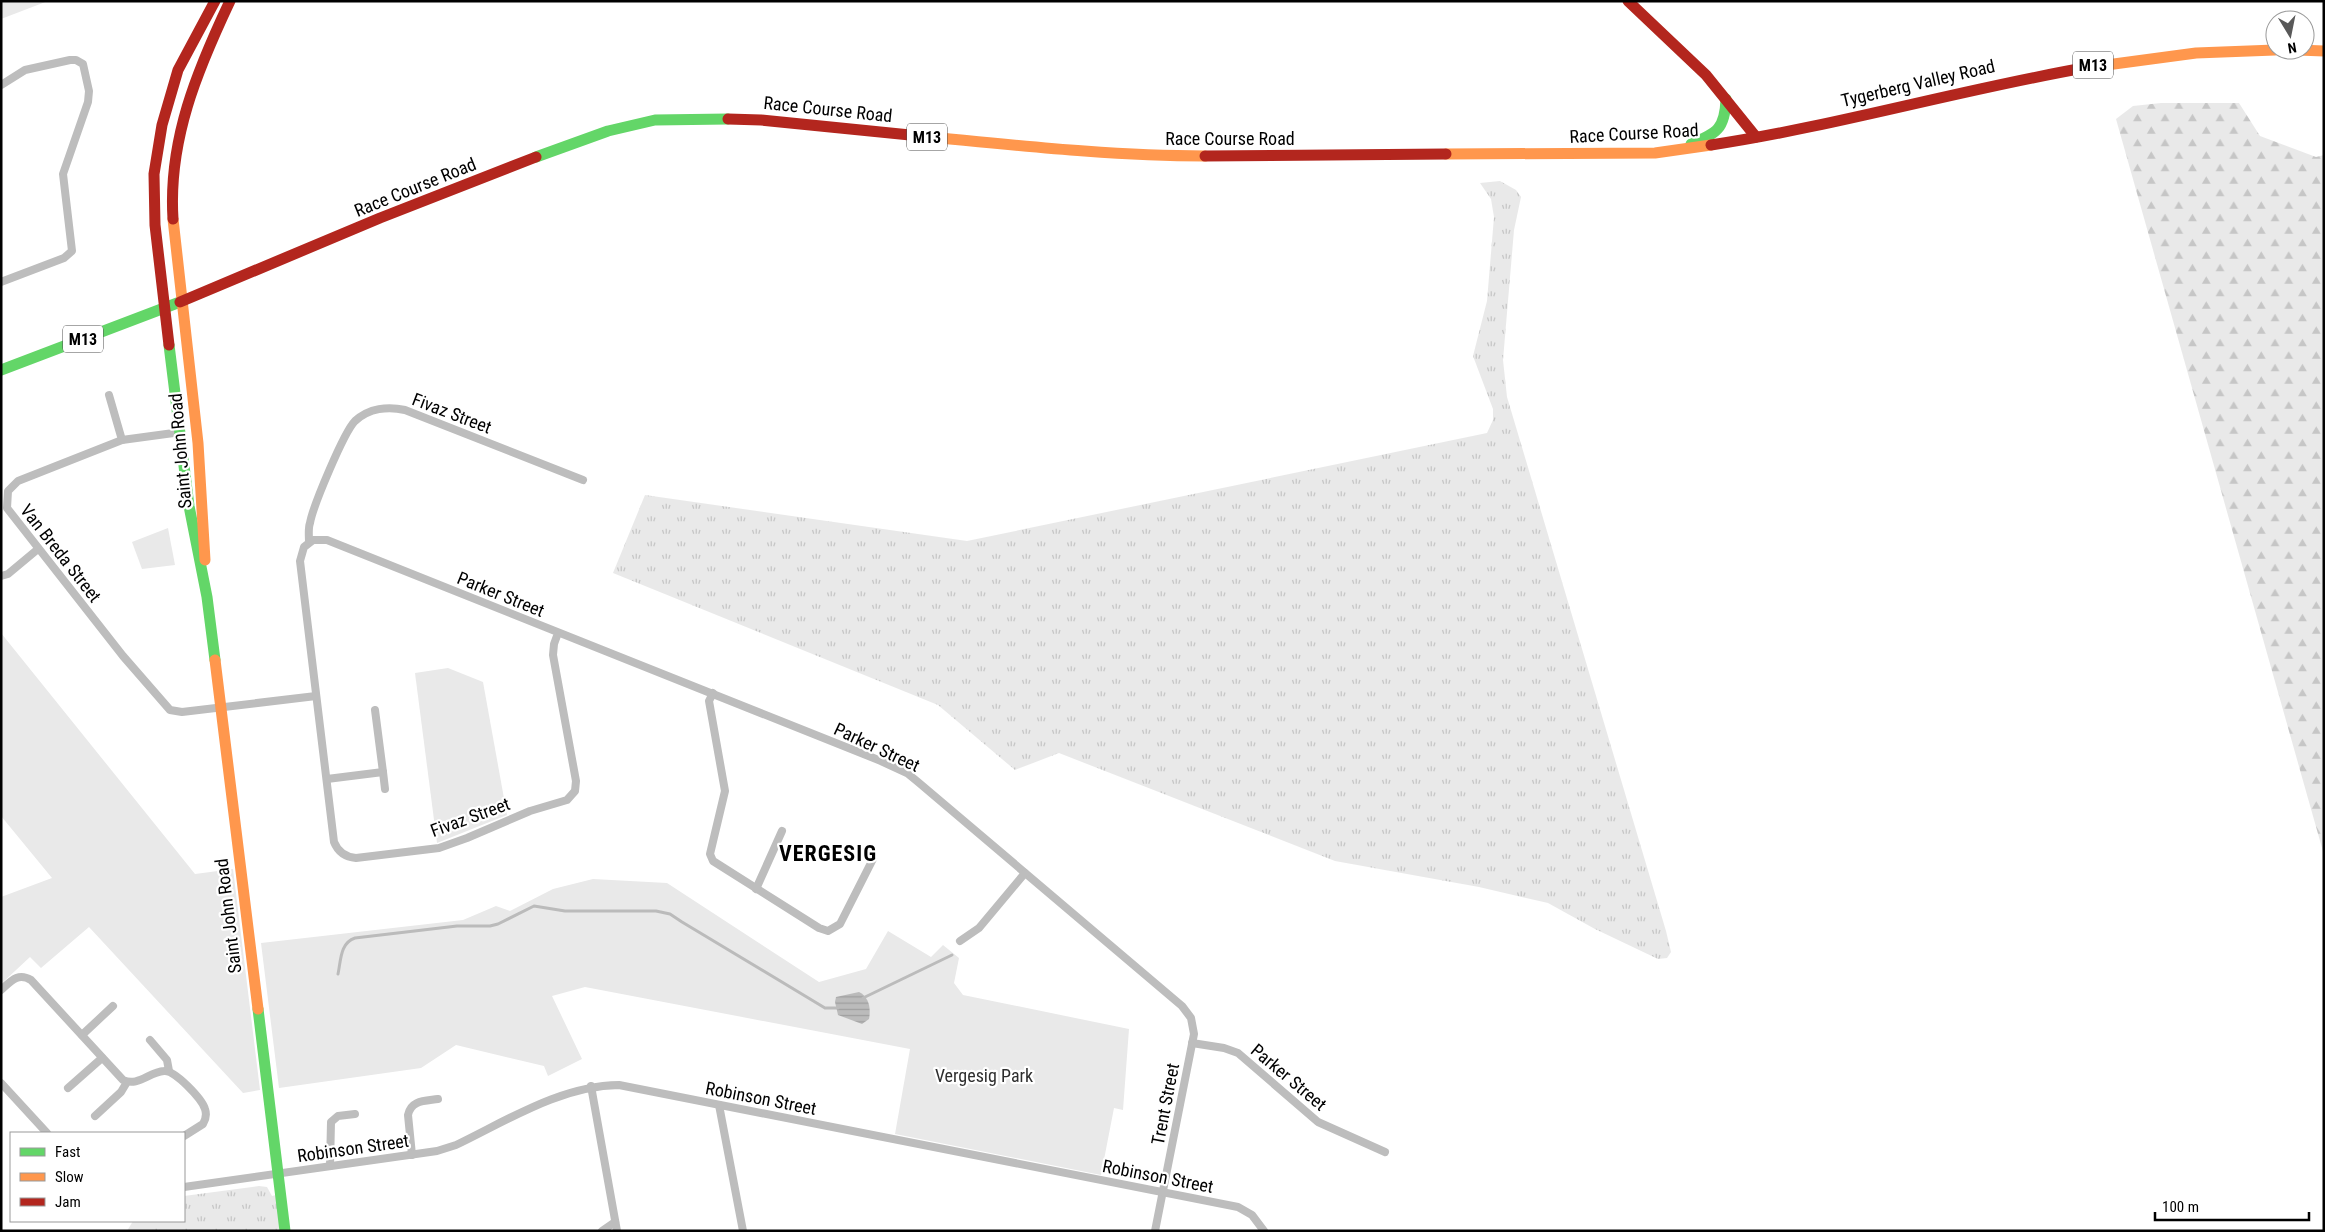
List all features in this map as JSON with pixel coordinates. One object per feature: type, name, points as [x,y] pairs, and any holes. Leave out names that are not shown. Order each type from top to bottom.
[{"type":"main road","name":"Saint John Road","points":[[207,597],[189,506],[155,225],[154,174],[162,125],[178,70],[193,38],[215,1]]},
{"type":"main road","name":"Saint John Road","points":[[230,1],[211,40],[190,95],[173,171],[171,210],[203,504],[207,597],[285,1231]]},
{"type":"main road","points":[[1628,1],[1706,75],[1756,137]]},
{"type":"main road","name":"Tygerberg Valley Road","points":[[1756,137],[2012,80],[2112,61],[2186,53],[2265,50]]},
{"type":"main road","points":[[1672,151],[1718,132],[1726,117],[1726,99]]},
{"type":"main road","name":"Race Course Road","points":[[1,370],[166,308],[380,218],[568,145],[608,131],[655,120],[695,118],[761,120],[1071,151],[1159,156],[1598,154],[1672,151],[1756,137]]},
{"type":"street","points":[[1,85],[25,70],[76,60],[84,66],[89,95],[63,174],[72,250],[64,258],[1,282]]},
{"type":"street","points":[[109,395],[122,440]]},
{"type":"street","name":"Fivaz Street","points":[[558,633],[553,655],[576,781],[574,790],[567,800],[530,811],[439,848],[351,858],[339,850],[334,842],[300,561],[302,550],[309,542],[310,523],[347,432],[362,416],[382,408],[406,410],[583,480]]},
{"type":"street","name":"Van Breda Street","points":[[181,432],[122,440],[18,481],[10,488],[6,499],[7,508],[167,708],[178,712],[220,707]]},
{"type":"street","points":[[1,485],[10,488]]},
{"type":"street","name":"Parker Street","points":[[309,542],[318,539],[327,540],[713,693],[907,773],[1186,1010],[1193,1024],[1192,1043],[1224,1048],[1238,1053],[1318,1122],[1385,1152]]},
{"type":"street","points":[[1,576],[8,574],[38,549]]},
{"type":"street","points":[[713,693],[709,701],[724,786],[711,858],[715,863],[819,928],[832,930],[840,924],[873,859]]},
{"type":"street","points":[[220,707],[316,696]]},
{"type":"street","points":[[375,710],[384,789]]},
{"type":"street","points":[[327,779],[382,772]]},
{"type":"street","points":[[756,889],[782,830]]},
{"type":"street","points":[[960,941],[979,928],[1025,873]]},
{"type":"street","points":[[1,990],[13,979],[20,976],[32,980],[102,1058],[127,1082],[137,1082],[160,1072],[169,1071],[175,1074],[202,1104],[206,1112],[203,1124],[185,1135]]},
{"type":"street","points":[[82,1035],[113,1006]]},
{"type":"street","points":[[150,1040],[165,1056],[169,1071]]},
{"type":"street","name":"Trent Street","points":[[1155,1231],[1192,1043]]},
{"type":"street","points":[[68,1088],[102,1058]]},
{"type":"street","points":[[95,1116],[121,1092],[127,1082]]},
{"type":"street","points":[[1,1083],[46,1132]]},
{"type":"street","points":[[591,1086],[617,1231]]},
{"type":"street","name":"Robinson Street","points":[[185,1187],[450,1148],[554,1098],[591,1086],[630,1087],[1163,1192],[1246,1211],[1256,1219],[1264,1231]]},
{"type":"street","points":[[412,1155],[409,1109],[413,1104],[438,1099]]},
{"type":"street","points":[[718,1105],[743,1231]]},
{"type":"street","points":[[330,1166],[331,1122],[338,1116],[355,1114]]},
{"type":"street","points":[[602,1231],[615,1222]]},
{"type":"green space","points":[[1,1],[48,1],[1,19]]},
{"type":"green space","points":[[2161,103],[2239,103],[2260,136],[2316,157],[2324,155],[2324,855],[2116,119],[2133,106]]},
{"type":"green space","points":[[1500,181],[1516,190],[1521,197],[1514,230],[1503,360],[1507,397],[1666,931],[1671,952],[1667,958],[1658,959],[1595,929],[1548,903],[1479,887],[1335,861],[1059,753],[1015,770],[938,705],[613,573],[645,495],[967,541],[1487,433],[1493,420],[1493,409],[1473,356],[1487,301],[1494,217],[1491,199],[1480,183]]},
{"type":"green space","points":[[168,528],[175,565],[142,569],[132,542]]},
{"type":"green space","points":[[1,633],[195,874],[233,869],[260,1090],[243,1093],[89,927],[41,968],[30,957],[1,984],[1,897],[52,878],[1,816]]},
{"type":"green space","points":[[448,668],[483,682],[507,815],[437,843],[415,673]]},
{"type":"green space","name":"Vergesig Park","points":[[593,879],[667,883],[819,982],[866,969],[888,931],[931,957],[943,945],[959,958],[954,983],[963,995],[1129,1029],[1123,1110],[1114,1108],[1101,1175],[895,1134],[910,1049],[585,987],[552,996],[582,1059],[548,1076],[544,1066],[456,1045],[421,1068],[279,1088],[261,943],[463,920],[496,906],[510,911],[553,889]]},
{"type":"green space","points":[[259,1186],[267,1187],[272,1196],[276,1195],[280,1231],[127,1231],[132,1222],[185,1222],[185,1196]]},
{"type":"shaded area","points":[[859,992],[867,1000],[870,1011],[869,1019],[862,1024],[838,1015],[835,1002],[836,997]]},
{"type":"waterway","points":[[338,974],[344,948],[350,940],[355,938],[457,926],[490,926],[534,906],[565,911],[656,911],[670,914],[825,1008],[838,1008]]},
{"type":"waterway","points":[[863,998],[952,955]]},
{"type":"traffic: fast","points":[[1691,144],[1707,137],[1718,129],[1724,117],[1726,99]]},
{"type":"traffic: fast","points":[[536,157],[608,131],[655,120],[728,119]]},
{"type":"traffic: fast","points":[[1,370],[180,302]]},
{"type":"traffic: fast","points":[[169,345],[189,506],[207,597],[215,660]]},
{"type":"traffic: fast","points":[[258,1009],[285,1231]]},
{"type":"traffic: slow","points":[[2084,68],[2196,53],[2265,50]]},
{"type":"traffic: slow","points":[[2315,51],[2324,51]]},
{"type":"traffic: slow","points":[[920,136],[1098,152],[1205,156]]},
{"type":"traffic: slow","points":[[1446,154],[1655,153],[1711,145]]},
{"type":"traffic: slow","points":[[173,219],[198,443],[205,560]]},
{"type":"traffic: slow","points":[[215,660],[258,1009]]},
{"type":"traffic: jam","points":[[169,345],[155,225],[154,174],[162,125],[178,70],[215,1]]},
{"type":"traffic: jam","points":[[173,219],[175,161],[187,107],[206,53],[230,1]]},
{"type":"traffic: jam","points":[[1628,1],[1706,75],[1756,137]]},
{"type":"traffic: jam","points":[[1711,145],[1804,128],[2084,68]]},
{"type":"traffic: jam","points":[[728,119],[761,120],[920,136]]},
{"type":"traffic: jam","points":[[1205,156],[1446,154]]},
{"type":"traffic: jam","points":[[180,302],[380,218],[536,157]]},
{"type":"district","name":"VERGESIG","points":[[828,853]]}]
